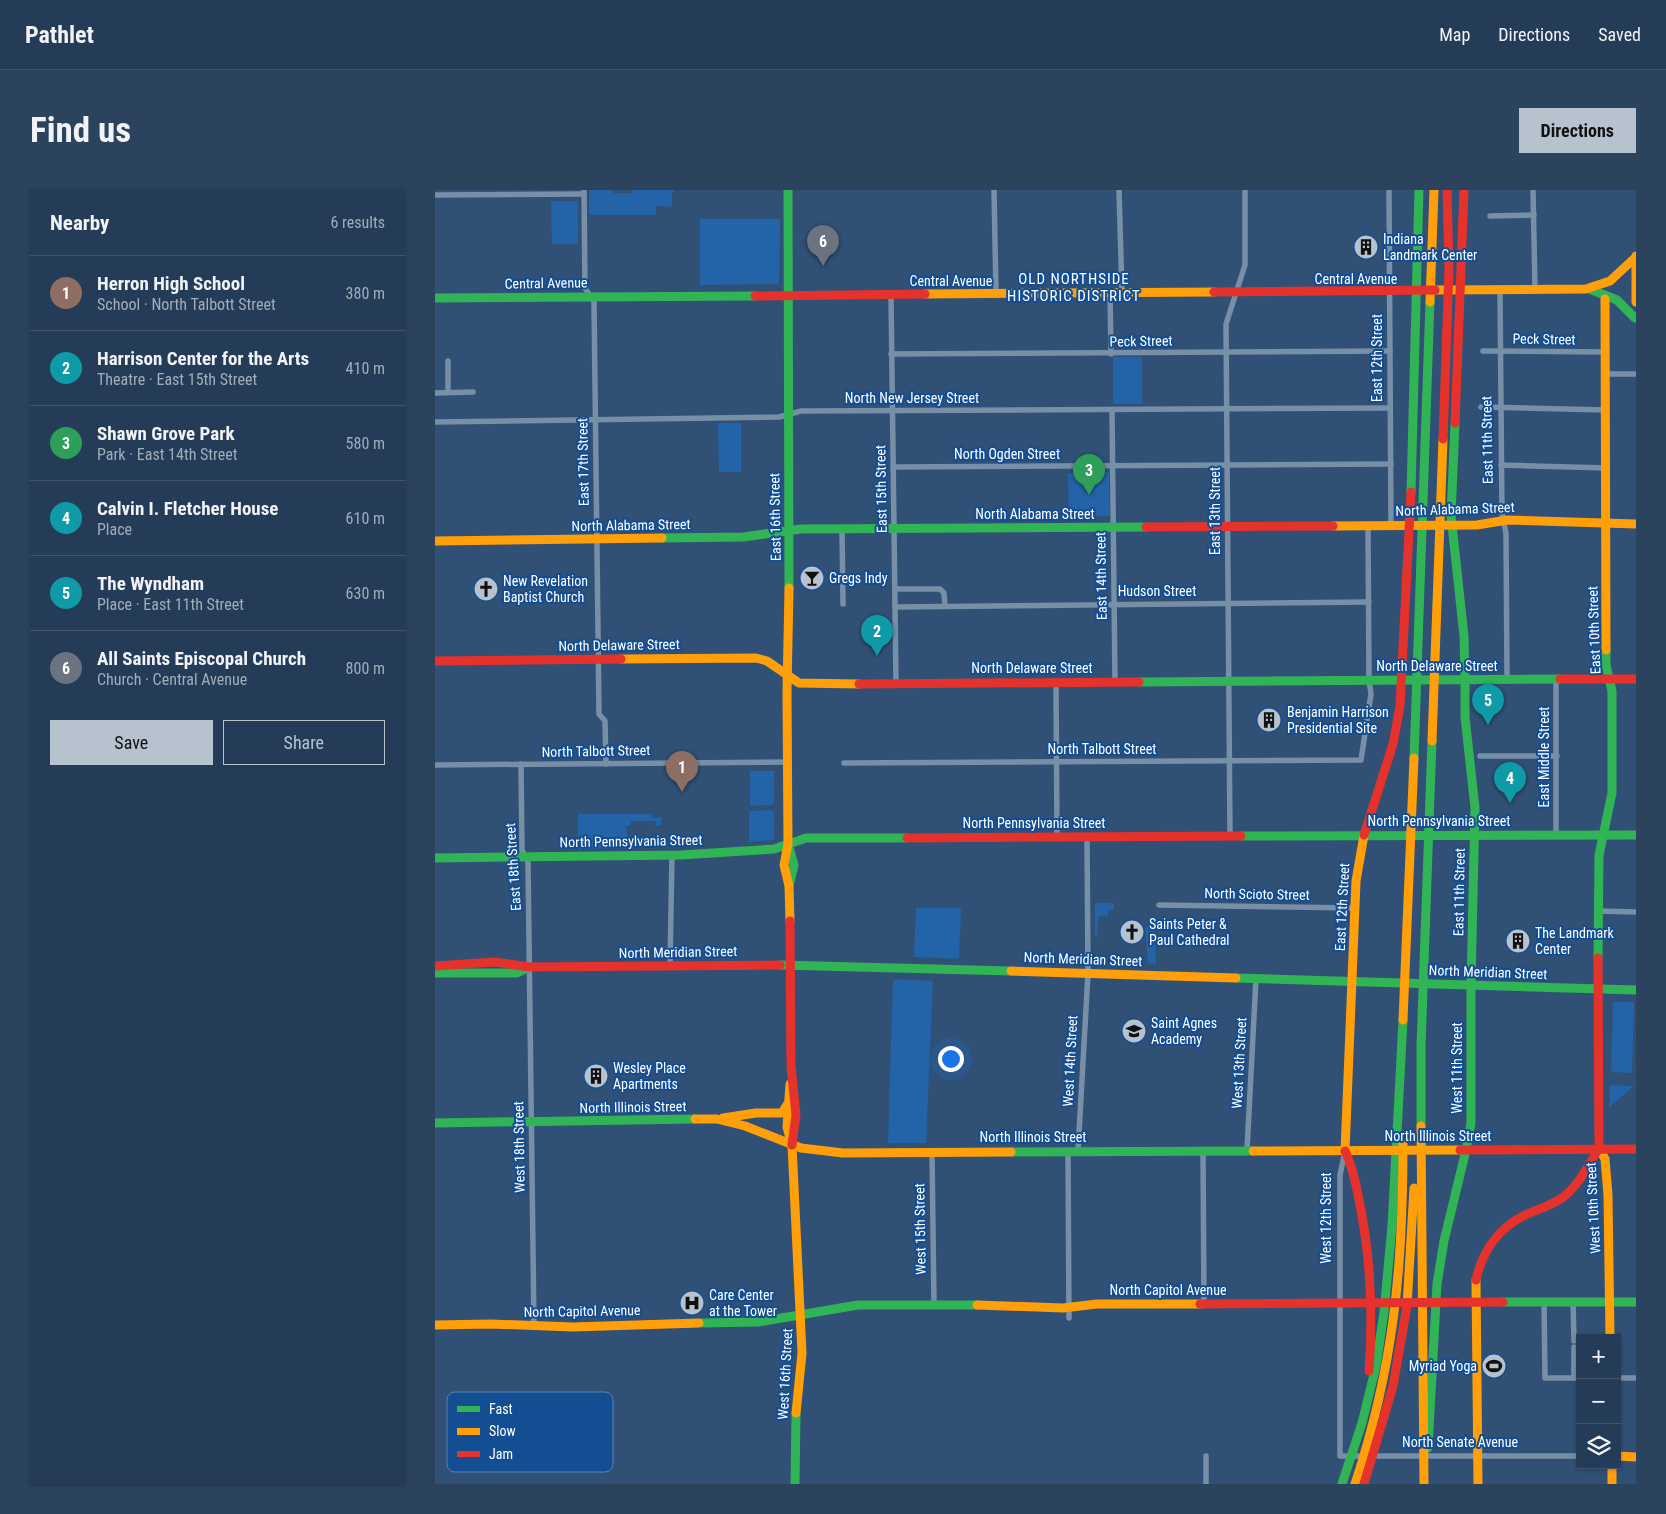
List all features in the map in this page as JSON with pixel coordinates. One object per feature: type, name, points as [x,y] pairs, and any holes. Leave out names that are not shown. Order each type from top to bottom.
[{"type":"main road","name":"East 16th Street","points":[[788,190],[787,414],[790,638],[787,762],[788,844],[784,856],[784,875],[789,886],[790,965]]},
{"type":"main road","name":"East 12th Street","points":[[1352,980],[1357,873],[1363,835],[1397,731],[1405,636],[1411,498],[1419,267],[1419,190]]},
{"type":"main road","points":[[1342,1484],[1365,1412],[1376,1366],[1384,1312],[1402,1062],[1431,315],[1434,190]]},
{"type":"main road","points":[[1424,1484],[1420,1252],[1421,1076],[1439,502],[1449,268],[1447,190]]},
{"type":"main road","points":[[1449,225],[1453,190]]},
{"type":"main road","name":"East 11th Street","points":[[1464,190],[1451,502],[1455,568],[1464,636],[1465,723],[1475,808],[1471,985]]},
{"type":"main road","name":"Central Avenue","points":[[435,298],[1586,289],[1610,281],[1636,257]]},
{"type":"main road","points":[[1636,257],[1636,302]]},
{"type":"main road","points":[[1586,289],[1635,318]]},
{"type":"main road","points":[[1586,289],[1606,294],[1631,312],[1635,318]]},
{"type":"main road","name":"East 10th Street","points":[[1598,989],[1598,863],[1611,804],[1612,786],[1612,691],[1606,665],[1607,468],[1605,299]]},
{"type":"main road","name":"North Alabama Street","points":[[435,541],[743,537],[789,530],[842,529],[1477,525],[1504,520],[1636,524]]},
{"type":"main road","name":"North Delaware Street","points":[[435,661],[756,658],[767,661],[788,676],[805,684],[1636,680]]},
{"type":"main road","name":"North Pennsylvania Street","points":[[435,858],[672,855],[774,849],[806,838],[1636,835]]},
{"type":"main road","name":"North Meridian Street","points":[[435,966],[517,963],[529,967],[790,965],[1352,980],[1636,990]]},
{"type":"main road","name":"West 16th Street","points":[[790,965],[791,1068],[787,1127],[792,1146],[793,1201],[801,1315],[802,1359],[795,1429],[795,1484]]},
{"type":"main road","name":"North Meridian Street","points":[[435,973],[517,973],[529,967]]},
{"type":"main road","name":"West 12th Street","points":[[1345,1150],[1352,980]]},
{"type":"main road","name":"West 11th Street","points":[[1424,1484],[1430,1435],[1436,1290],[1444,1241],[1471,1123],[1471,985]]},
{"type":"main road","name":"West 10th Street","points":[[1598,989],[1599,1148],[1604,1155],[1607,1169],[1610,1334]]},
{"type":"main road","points":[[1355,1484],[1378,1411],[1397,1311],[1403,1184],[1402,1062]]},
{"type":"main road","name":"West 16th Street","points":[[791,1068],[797,1102],[797,1128],[792,1146]]},
{"type":"main road","points":[[1364,1484],[1388,1409],[1405,1325],[1421,1076]]},
{"type":"main road","points":[[717,1118],[756,1113],[782,1113],[787,1105]]},
{"type":"main road","name":"North Illinois Street","points":[[435,1123],[717,1118],[745,1126],[792,1146],[826,1152],[1636,1149]]},
{"type":"main road","points":[[1478,1484],[1475,1302],[1479,1270],[1493,1241],[1518,1219],[1549,1206],[1569,1192],[1599,1148]]},
{"type":"main road","points":[[1345,1150],[1352,1166],[1367,1245],[1373,1309],[1365,1412]]},
{"type":"main road","name":"North Capitol Avenue","points":[[435,1325],[491,1324],[573,1327],[622,1324],[758,1322],[849,1306],[1069,1307],[1097,1304],[1636,1302]]},
{"type":"main road","points":[[1621,1456],[1636,1457]]},
{"type":"main road","points":[[1611,1469],[1612,1484]]},
{"type":"street","points":[[994,190],[996,294]]},
{"type":"street","points":[[1119,190],[1122,294]]},
{"type":"street","name":"East 13th Street","points":[[1231,836],[1226,320],[1246,261],[1245,190]]},
{"type":"street","name":"East 12th Street","points":[[1389,190],[1391,526]]},
{"type":"street","points":[[1533,190],[1535,289]]},
{"type":"street","points":[[435,195],[584,192]]},
{"type":"street","name":"East 17th Street","points":[[584,192],[585,288],[594,302],[599,714],[605,721],[606,764]]},
{"type":"street","points":[[1490,216],[1533,215]]},
{"type":"street","name":"East 11th Street","points":[[1500,290],[1501,465],[1506,532],[1507,680]]},
{"type":"street","points":[[1111,294],[1111,354]]},
{"type":"street","name":"East 15th Street","points":[[891,295],[896,683]]},
{"type":"street","name":"Peck Street","points":[[1483,350],[1606,352]]},
{"type":"street","name":"Peck Street","points":[[891,354],[1391,352]]},
{"type":"street","points":[[448,361],[449,392]]},
{"type":"street","points":[[1606,374],[1636,374]]},
{"type":"street","points":[[435,393],[473,392]]},
{"type":"street","points":[[1481,407],[1606,410]]},
{"type":"street","name":"North New Jersey Street","points":[[435,422],[775,417],[795,412],[1391,408]]},
{"type":"street","name":"East 14th Street","points":[[1112,410],[1115,682]]},
{"type":"street","name":"North Ogden Street","points":[[893,467],[1391,464]]},
{"type":"street","points":[[1501,465],[1607,468]]},
{"type":"street","points":[[1368,526],[1369,680]]},
{"type":"street","points":[[842,529],[843,604]]},
{"type":"street","points":[[895,589],[940,589],[945,593],[945,606]]},
{"type":"street","name":"Hudson Street","points":[[895,607],[1369,602]]},
{"type":"street","name":"East Middle Street","points":[[1556,679],[1556,834]]},
{"type":"street","name":"North Talbott Street","points":[[844,763],[1361,760],[1371,694],[1369,680]]},
{"type":"street","points":[[1056,682],[1057,837]]},
{"type":"street","points":[[1480,756],[1557,756]]},
{"type":"street","name":"North Talbott Street","points":[[435,765],[787,762]]},
{"type":"street","name":"East 18th Street","points":[[521,764],[522,850],[528,862],[529,967]]},
{"type":"street","points":[[1087,837],[1087,973]]},
{"type":"street","points":[[670,966],[672,855]]},
{"type":"street","name":"North Scioto Street","points":[[1159,905],[1355,908]]},
{"type":"street","points":[[1597,911],[1636,912]]},
{"type":"street","name":"West 18th Street","points":[[529,967],[534,1326]]},
{"type":"street","name":"West 14th Street","points":[[1078,1151],[1087,973]]},
{"type":"street","name":"West 13th Street","points":[[1247,1150],[1256,978]]},
{"type":"street","points":[[1203,1150],[1204,1304]]},
{"type":"street","name":"West 12th Street","points":[[1340,1456],[1339,1175],[1345,1150]]},
{"type":"street","points":[[1068,1151],[1069,1318]]},
{"type":"street","name":"West 15th Street","points":[[932,1152],[934,1305]]},
{"type":"street","points":[[1544,1302],[1545,1378],[1576,1378]]},
{"type":"street","points":[[1573,1302],[1576,1367]]},
{"type":"street","points":[[1621,1378],[1636,1378]]},
{"type":"street","points":[[1206,1456],[1206,1484]]},
{"type":"street","name":"North Senate Avenue","points":[[1340,1456],[1576,1456]]},
{"type":"shaded area","points":[[589,190],[612,190],[613,193],[632,193],[632,190],[674,190],[674,192],[672,192],[672,207],[656,206],[656,215],[591,215],[589,214]]},
{"type":"shaded area","points":[[551,201],[578,201],[578,244],[552,244]]},
{"type":"shaded area","points":[[700,219],[780,219],[779,284],[700,285]]},
{"type":"shaded area","points":[[1113,357],[1142,357],[1142,404],[1113,404]]},
{"type":"shaded area","points":[[718,423],[741,423],[741,472],[719,472]]},
{"type":"shaded area","points":[[1109,472],[1110,516],[1069,516],[1068,473]]},
{"type":"shaded area","points":[[750,771],[774,771],[774,804],[750,806]]},
{"type":"shaded area","points":[[772,810],[774,813],[774,840],[749,842],[749,811]]},
{"type":"shaded area","points":[[578,814],[652,814],[653,818],[661,817],[661,825],[656,825],[655,821],[631,821],[631,825],[626,826],[629,848],[578,849]]},
{"type":"shaded area","points":[[1095,903],[1114,903],[1114,910],[1109,910],[1108,917],[1099,915],[1097,937],[1095,935]]},
{"type":"shaded area","points":[[916,908],[961,908],[959,959],[914,957]]},
{"type":"shaded area","points":[[1148,923],[1155,923],[1156,965],[1148,963],[1146,937]]},
{"type":"shaded area","points":[[893,979],[933,981],[926,1143],[888,1143]]},
{"type":"shaded area","points":[[1613,1002],[1634,1002],[1632,1073],[1611,1072]]},
{"type":"shaded area","points":[[1610,1085],[1633,1086],[1609,1108]]},
{"type":"traffic: fast","points":[[788,190],[789,588]]},
{"type":"traffic: fast","points":[[1411,492],[1419,190]]},
{"type":"traffic: fast","points":[[1592,290],[1617,300],[1635,318]]},
{"type":"traffic: fast","points":[[435,298],[755,296]]},
{"type":"traffic: fast","points":[[1414,758],[1430,302]]},
{"type":"traffic: fast","points":[[1455,423],[1451,516],[1464,636],[1465,680]]},
{"type":"traffic: fast","points":[[662,538],[743,537],[801,529],[1146,527]]},
{"type":"traffic: fast","points":[[1598,958],[1599,855],[1612,793],[1612,691],[1606,665],[1606,650]]},
{"type":"traffic: fast","points":[[1139,682],[1560,679]]},
{"type":"traffic: fast","points":[[1465,680],[1465,717],[1475,808],[1471,985],[1471,1123],[1466,1150]]},
{"type":"traffic: fast","points":[[1421,1126],[1421,1046],[1432,741]]},
{"type":"traffic: fast","points":[[1241,836],[1636,835]]},
{"type":"traffic: fast","points":[[435,858],[681,855],[774,849],[806,838],[907,838]]},
{"type":"traffic: fast","points":[[788,844],[794,865],[789,886]]},
{"type":"traffic: fast","points":[[780,965],[1011,971]]},
{"type":"traffic: fast","points":[[435,973],[517,973],[529,967]]},
{"type":"traffic: fast","points":[[1236,978],[1636,990]]},
{"type":"traffic: fast","points":[[1342,1484],[1362,1423],[1376,1366],[1384,1312],[1392,1226],[1403,1020]]},
{"type":"traffic: fast","points":[[435,1123],[695,1119]]},
{"type":"traffic: fast","points":[[1428,1448],[1437,1284],[1444,1241],[1466,1150]]},
{"type":"traffic: fast","points":[[1011,1152],[1253,1151]]},
{"type":"traffic: fast","points":[[1503,1302],[1636,1302]]},
{"type":"traffic: fast","points":[[702,1323],[758,1322],[858,1305],[977,1305]]},
{"type":"traffic: fast","points":[[795,1484],[796,1413]]},
{"type":"traffic: slow","points":[[1430,302],[1434,190]]},
{"type":"traffic: slow","points":[[1636,256],[1636,302]]},
{"type":"traffic: slow","points":[[1435,290],[1586,289],[1610,281],[1636,257]]},
{"type":"traffic: slow","points":[[925,294],[1214,292]]},
{"type":"traffic: slow","points":[[1605,299],[1606,650]]},
{"type":"traffic: slow","points":[[1432,741],[1443,439]]},
{"type":"traffic: slow","points":[[1333,526],[1477,525],[1507,520],[1636,524]]},
{"type":"traffic: slow","points":[[435,541],[662,538]]},
{"type":"traffic: slow","points":[[789,588],[787,692],[788,844],[784,865],[789,886],[790,921]]},
{"type":"traffic: slow","points":[[621,659],[756,658],[767,661],[799,683],[859,684]]},
{"type":"traffic: slow","points":[[1403,1020],[1414,758]]},
{"type":"traffic: slow","points":[[1345,1151],[1356,881],[1364,835]]},
{"type":"traffic: slow","points":[[1011,971],[1236,978]]},
{"type":"traffic: slow","points":[[790,1084],[787,1127],[792,1145],[802,1353],[796,1413]]},
{"type":"traffic: slow","points":[[723,1118],[756,1113],[782,1113],[787,1105]]},
{"type":"traffic: slow","points":[[695,1119],[717,1119],[745,1126],[801,1148],[843,1153],[1011,1152]]},
{"type":"traffic: slow","points":[[1421,1126],[1424,1484]]},
{"type":"traffic: slow","points":[[1355,1484],[1379,1398],[1394,1316],[1401,1232],[1403,1143]]},
{"type":"traffic: slow","points":[[1599,1148],[1605,1159],[1608,1195],[1610,1334]]},
{"type":"traffic: slow","points":[[1253,1151],[1460,1150]]},
{"type":"traffic: slow","points":[[1407,1306],[1414,1188]]},
{"type":"traffic: slow","points":[[1476,1280],[1478,1484]]},
{"type":"traffic: slow","points":[[977,1305],[1063,1308],[1097,1304],[1200,1304]]},
{"type":"traffic: slow","points":[[435,1325],[491,1324],[573,1327],[699,1323]]},
{"type":"traffic: slow","points":[[1621,1456],[1636,1457]]},
{"type":"traffic: slow","points":[[1612,1469],[1612,1484]]},
{"type":"traffic: jam","points":[[1443,439],[1449,268],[1447,190]]},
{"type":"traffic: jam","points":[[1455,423],[1464,190]]},
{"type":"traffic: jam","points":[[1214,292],[1435,290]]},
{"type":"traffic: jam","points":[[755,296],[925,294]]},
{"type":"traffic: jam","points":[[1364,835],[1393,744],[1400,706],[1411,492]]},
{"type":"traffic: jam","points":[[1146,527],[1333,526]]},
{"type":"traffic: jam","points":[[435,661],[621,659]]},
{"type":"traffic: jam","points":[[1560,679],[1636,679]]},
{"type":"traffic: jam","points":[[859,684],[1139,682]]},
{"type":"traffic: jam","points":[[907,838],[1241,836]]},
{"type":"traffic: jam","points":[[790,921],[791,1066],[796,1115],[792,1145]]},
{"type":"traffic: jam","points":[[1598,958],[1599,1148]]},
{"type":"traffic: jam","points":[[435,966],[495,962],[529,967],[780,965]]},
{"type":"traffic: jam","points":[[1476,1280],[1482,1260],[1492,1242],[1514,1221],[1553,1203],[1568,1193],[1583,1175],[1599,1148]]},
{"type":"traffic: jam","points":[[1460,1150],[1636,1149]]},
{"type":"traffic: jam","points":[[1345,1151],[1357,1188],[1367,1250],[1371,1310],[1369,1371]]},
{"type":"traffic: jam","points":[[1200,1304],[1503,1302]]},
{"type":"traffic: jam","points":[[1364,1484],[1393,1386],[1407,1306]]},
{"type":"place","name":"Indiana Landmark Center","points":[[1366,247]]},
{"type":"place","name":"All Saints Episcopal Church","points":[[823,266]]},
{"type":"place","name":"Shawn Grove Park","points":[[1089,495]]},
{"type":"place","name":"Gregs Indy","points":[[812,578]]},
{"type":"place","name":"New Revelation Baptist Church","points":[[486,589]]},
{"type":"place","name":"Harrison Center for the Arts","points":[[877,656]]},
{"type":"place","name":"Benjamin Harrison Presidential Site","points":[[1269,720]]},
{"type":"place","name":"The Wyndham","points":[[1488,725]]},
{"type":"place","name":"Herron High School","points":[[682,792]]},
{"type":"place","name":"Calvin I. Fletcher House","points":[[1510,803]]},
{"type":"place","name":"Saints Peter & Paul Cathedral","points":[[1132,932]]},
{"type":"place","name":"The Landmark Center","points":[[1518,941]]},
{"type":"place","name":"Saint Agnes Academy","points":[[1134,1031]]},
{"type":"place","name":"Wesley Place Apartments","points":[[596,1076]]},
{"type":"place","name":"Care Center at the Tower","points":[[692,1303]]},
{"type":"place","name":"Myriad Yoga","points":[[1494,1366]]},
{"type":"district","name":"OLD NORTHSIDE HISTORIC DISTRICT","points":[[1074,288]]}]
